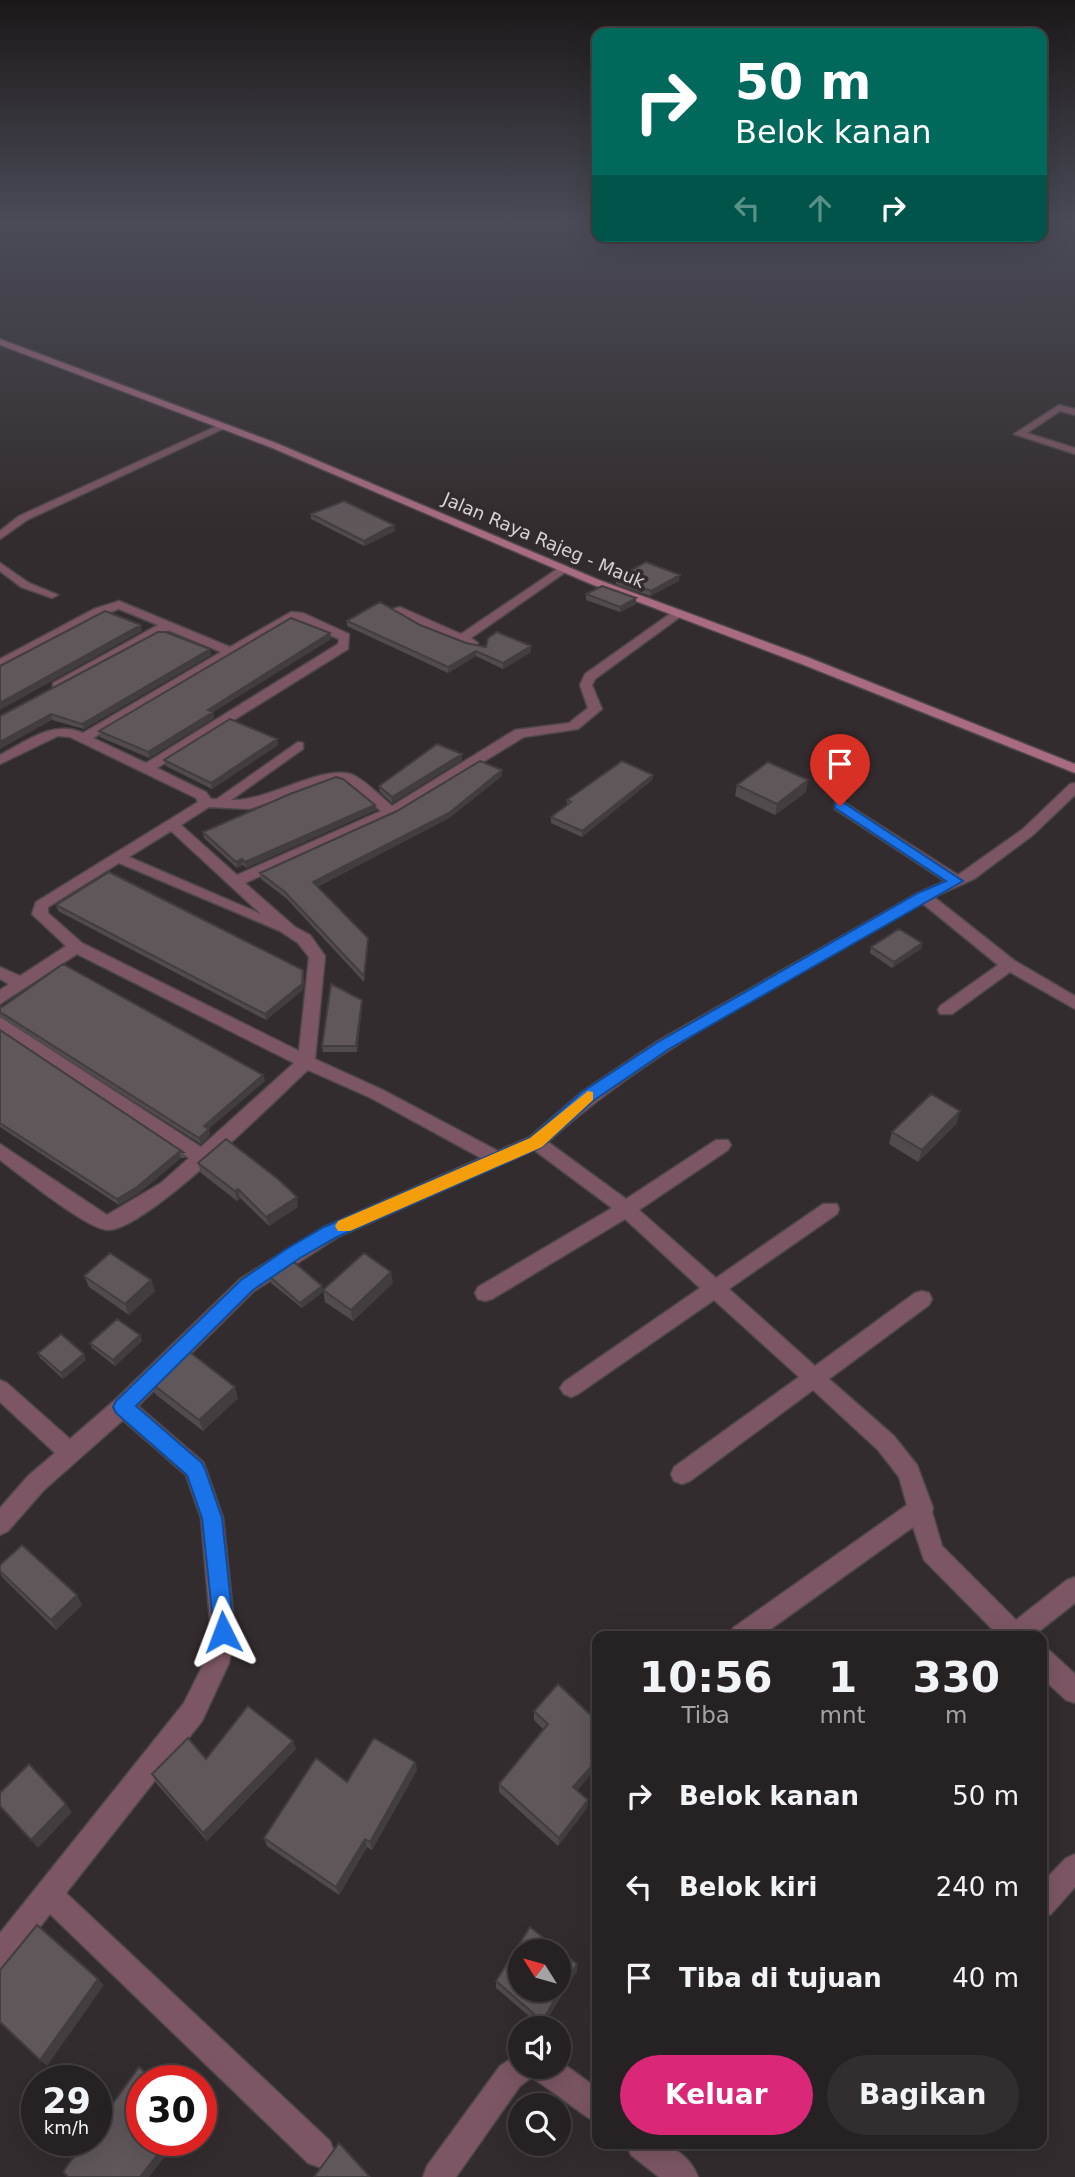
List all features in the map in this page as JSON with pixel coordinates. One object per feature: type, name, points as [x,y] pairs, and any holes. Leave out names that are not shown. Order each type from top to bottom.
[{"type":"main road","name":"Jalan Raya Rajeg - Mauk","points":[[0,342],[273,445],[564,569],[803,660],[1075,769]]},
{"type":"street","points":[[1075,412],[1059,408],[1018,434],[1075,451]]},
{"type":"street","points":[[0,536],[23,518],[222,427]]},
{"type":"street","points":[[0,566],[25,585],[51,595]]},
{"type":"street","points":[[462,639],[564,569]]},
{"type":"street","points":[[0,664],[113,607],[126,606],[230,651]]},
{"type":"street","points":[[396,610],[482,647]]},
{"type":"street","points":[[234,883],[391,812],[520,733],[562,728],[581,721],[595,709],[586,685],[589,677],[678,614]]},
{"type":"street","points":[[83,737],[293,616],[338,632],[346,640],[340,649],[146,769]]},
{"type":"street","points":[[48,692],[167,625]]},
{"type":"street","points":[[0,760],[56,732],[73,733],[192,790],[214,804],[236,806],[263,802],[321,778],[337,775],[349,779],[391,812]]},
{"type":"street","points":[[298,746],[214,804],[172,824],[62,890],[39,909],[48,924],[76,947],[306,1062],[377,1094],[499,1160]]},
{"type":"street","points":[[0,1524],[36,1483],[122,1407],[247,1285],[331,1232],[536,1142],[587,1097],[664,1045],[923,896],[956,881],[1028,832],[1075,787]]},
{"type":"street","points":[[840,806],[956,881]]},
{"type":"street","points":[[172,824],[289,931]]},
{"type":"street","points":[[0,1151],[96,1219],[107,1223],[119,1220],[168,1188],[306,1062],[317,956],[304,939],[117,858]]},
{"type":"street","points":[[923,896],[1009,965],[1075,1003]]},
{"type":"street","points":[[0,998],[76,947]]},
{"type":"street","points":[[946,1010],[1009,965]]},
{"type":"street","points":[[0,972],[21,983]]},
{"type":"street","points":[[0,1023],[202,1157]]},
{"type":"street","points":[[536,1142],[626,1209],[886,1443],[909,1472],[922,1508],[925,1535],[932,1552],[1010,1631]]},
{"type":"street","points":[[485,1293],[626,1209],[722,1145]]},
{"type":"street","points":[[571,1388],[830,1209]]},
{"type":"street","points":[[681,1474],[922,1299]]},
{"type":"street","points":[[0,1389],[70,1453]]},
{"type":"street","points":[[0,1955],[193,1712],[217,1663],[223,1632],[212,1518],[195,1469],[122,1407]]},
{"type":"street","points":[[748,1631],[922,1508]]},
{"type":"street","points":[[1021,1631],[1075,1588]]},
{"type":"street","points":[[1047,1665],[1075,1691]]},
{"type":"street","points":[[1047,1897],[1075,1867]]},
{"type":"street","points":[[50,1895],[319,2152]]},
{"type":"street","points":[[438,2177],[508,2079]]},
{"type":"street","points":[[558,2079],[592,2103]]},
{"type":"street","points":[[648,2149],[683,2177]]},
{"type":"building","points":[[344,501],[394,525],[364,541],[311,514]]},
{"type":"building","points":[[646,562],[680,575],[651,591],[616,578]]},
{"type":"building","points":[[602,586],[636,598],[620,607],[586,594]]},
{"type":"building","points":[[380,602],[420,625],[466,643],[486,647],[488,638],[497,632],[531,646],[503,663],[476,651],[448,667],[347,621]]},
{"type":"building","points":[[105,611],[141,625],[0,703],[0,666]]},
{"type":"building","points":[[291,618],[330,633],[208,710],[213,712],[148,752],[99,731]]},
{"type":"building","points":[[158,632],[165,632],[210,649],[82,724],[51,714],[0,742],[0,716]]},
{"type":"building","points":[[230,719],[277,739],[211,783],[164,760]]},
{"type":"building","points":[[437,744],[462,754],[392,797],[379,786]]},
{"type":"building","points":[[480,761],[502,770],[449,813],[313,882],[368,938],[364,976],[285,892],[260,873],[397,811]]},
{"type":"building","points":[[622,761],[653,775],[582,831],[551,817],[571,802],[567,800]]},
{"type":"building","points":[[768,762],[808,780],[777,804],[737,785]]},
{"type":"building","points":[[336,777],[343,779],[375,805],[245,862],[242,859],[236,862],[203,832],[290,794]]},
{"type":"building","points":[[109,872],[303,970],[302,984],[265,1014],[56,905]]},
{"type":"building","points":[[899,929],[922,943],[894,962],[871,947]]},
{"type":"building","points":[[63,964],[263,1075],[204,1126],[209,1129],[199,1138],[0,1012],[0,1006]]},
{"type":"building","points":[[331,984],[362,1000],[356,1046],[322,1046]]},
{"type":"building","points":[[0,1030],[183,1152],[179,1152],[137,1187],[117,1199],[0,1123]]},
{"type":"building","points":[[931,1094],[960,1111],[922,1150],[892,1132]]},
{"type":"building","points":[[226,1139],[297,1197],[266,1217],[238,1189],[235,1191],[198,1163]]},
{"type":"building","points":[[110,1253],[151,1280],[125,1304],[84,1276]]},
{"type":"building","points":[[364,1253],[391,1272],[351,1310],[323,1290]]},
{"type":"building","points":[[294,1262],[322,1286],[300,1303],[270,1277]]},
{"type":"building","points":[[117,1319],[140,1335],[113,1360],[90,1343]]},
{"type":"building","points":[[61,1334],[84,1354],[61,1373],[38,1353]]},
{"type":"building","points":[[187,1350],[235,1387],[199,1420],[151,1383]]},
{"type":"building","points":[[22,1545],[77,1595],[51,1620],[0,1571],[0,1565]]},
{"type":"building","points":[[558,1684],[592,1716],[592,1766],[573,1787],[588,1800],[559,1838],[499,1784],[548,1724],[534,1711]]},
{"type":"building","points":[[248,1706],[293,1741],[203,1833],[152,1774],[188,1738],[206,1759]]},
{"type":"building","points":[[374,1738],[415,1762],[370,1842],[365,1839],[336,1887],[264,1838],[316,1758],[347,1782]]},
{"type":"building","points":[[29,1764],[66,1804],[31,1840],[0,1806],[0,1793]]},
{"type":"building","points":[[37,1925],[98,1979],[40,2060],[0,2022],[0,1970]]},
{"type":"building","points":[[530,1927],[545,1939],[522,1939]]},
{"type":"building","points":[[571,1959],[577,1964],[571,1974]]},
{"type":"building","points":[[508,1962],[508,1991],[496,1981]]},
{"type":"building","points":[[520,2002],[554,2002],[545,2016],[536,2016]]},
{"type":"building","points":[[126,2085],[126,2156],[156,2156],[140,2177],[68,2177],[63,2172],[74,2156],[112,2156],[112,2105]]},
{"type":"building","points":[[339,2143],[370,2177],[314,2177]]},
{"type":"slow traffic","points":[[344,1226],[536,1142],[588,1096]]},
{"type":"route","points":[[223,1632],[212,1518],[195,1469],[122,1407],[247,1285],[294,1253],[331,1232],[536,1142],[587,1097],[664,1045],[923,896],[956,881],[840,806]]}]
